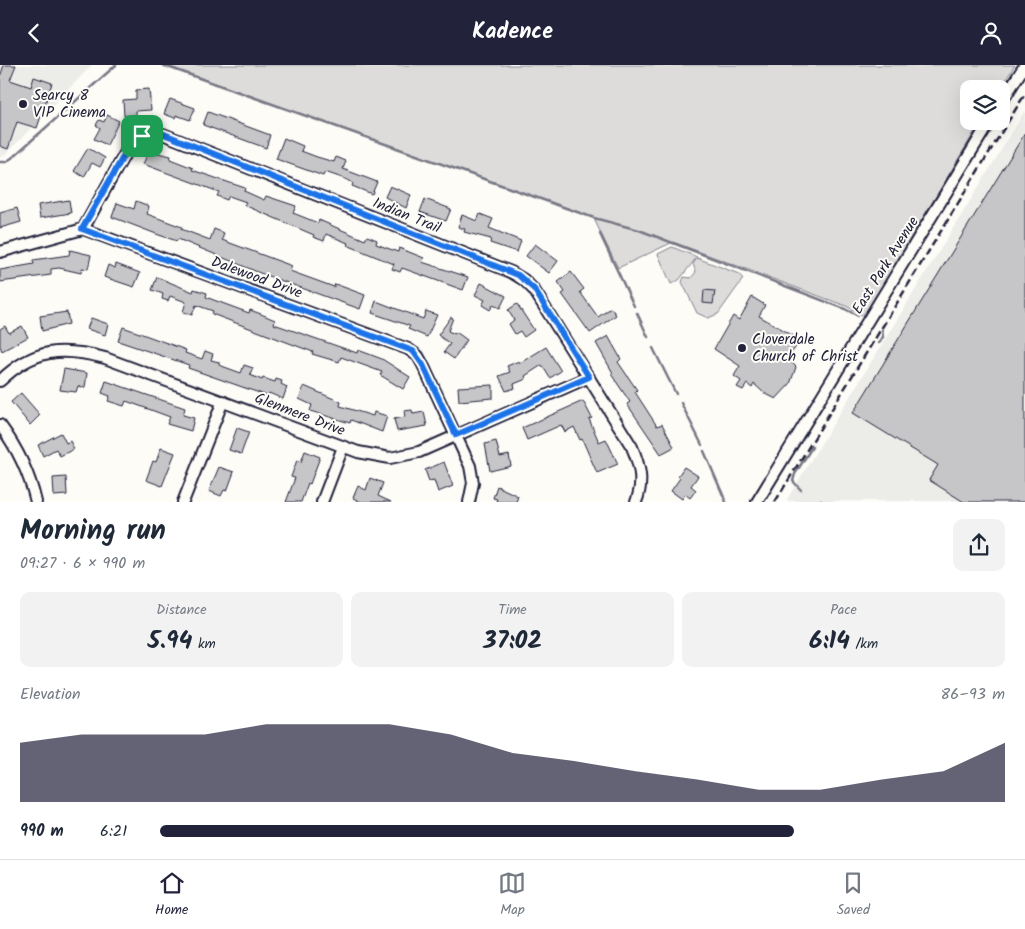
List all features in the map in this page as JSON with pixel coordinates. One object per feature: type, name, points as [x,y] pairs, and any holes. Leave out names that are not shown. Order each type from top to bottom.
[{"type":"street","points":[[1010,89],[1025,65]]},
{"type":"street","name":"East Park Avenue","points":[[757,501],[984,130]]},
{"type":"street","name":"Indian Trail","points":[[82,229],[127,150],[142,136],[164,134],[518,275],[534,289],[637,459],[641,472],[641,485],[636,501]]},
{"type":"street","points":[[0,252],[82,229]]},
{"type":"street","name":"Dalewood Drive","points":[[82,229],[413,351],[423,365],[456,435],[473,477],[469,501]]},
{"type":"street","name":"Glenmere Drive","points":[[0,381],[12,369],[29,359],[48,352],[76,351],[105,358],[343,447],[374,457],[390,458],[419,452],[589,377]]},
{"type":"street","points":[[183,501],[223,401]]},
{"type":"street","points":[[0,425],[19,453],[31,481],[36,501]]},
{"type":"street","points":[[322,501],[343,447]]},
{"type":"shaded area","points":[[0,65],[92,65],[0,158]]},
{"type":"shaded area","points":[[165,65],[1015,65],[1006,80],[960,80],[960,130],[976,130],[864,316],[846,306],[673,242],[618,268],[593,217]]},
{"type":"shaded area","points":[[1025,111],[1025,501],[786,501]]},
{"type":"shaded area","points":[[672,247],[697,257],[679,280],[671,284],[658,254]]},
{"type":"shaded area","points":[[697,258],[739,274],[743,279],[718,314],[708,318],[697,313],[682,282],[684,277],[691,278],[696,272],[693,264]]},
{"type":"building","name":"Searcy 8 VIP Cinema","points":[[4,65],[16,65],[10,80],[31,87],[34,77],[52,83],[37,128],[17,122],[8,149],[0,146],[0,77]]},
{"type":"building","points":[[149,89],[151,110],[136,111],[136,115],[124,116],[123,100],[136,99],[136,90]]},
{"type":"building","points":[[170,99],[195,108],[190,120],[176,115],[175,118],[164,114]]},
{"type":"building","points":[[208,112],[270,135],[266,148],[203,125]]},
{"type":"building","points":[[107,115],[119,121],[107,145],[94,139],[100,128],[96,125],[99,120],[104,122]]},
{"type":"building","points":[[1025,133],[1025,502],[964,502],[929,480],[938,465],[853,413]]},
{"type":"building","points":[[284,138],[303,146],[301,151],[317,157],[334,162],[336,157],[346,161],[343,169],[377,182],[372,194],[352,186],[353,183],[348,180],[325,172],[323,176],[276,159]]},
{"type":"building","points":[[88,148],[105,158],[100,167],[92,163],[84,177],[74,171]]},
{"type":"building","points":[[149,151],[171,156],[170,159],[193,168],[192,170],[245,188],[244,191],[264,200],[266,196],[296,206],[293,213],[318,223],[319,220],[365,240],[367,236],[377,240],[376,244],[398,252],[399,248],[424,258],[422,262],[468,277],[463,290],[402,268],[400,272],[392,269],[394,264],[347,245],[348,243],[326,234],[324,241],[313,237],[314,235],[244,205],[246,202],[229,196],[227,200],[217,196],[219,192],[143,164]]},
{"type":"building","points":[[390,186],[411,195],[406,208],[385,197]]},
{"type":"building","points":[[425,199],[451,209],[446,221],[420,212]]},
{"type":"building","points":[[69,200],[71,213],[40,218],[38,205]]},
{"type":"building","points":[[136,201],[149,206],[147,214],[182,227],[181,229],[210,240],[214,229],[224,233],[222,240],[292,266],[290,271],[334,287],[335,284],[365,295],[360,309],[260,273],[178,239],[177,241],[159,235],[112,217],[117,203],[134,209]]},
{"type":"building","points":[[17,208],[21,222],[0,228],[0,213]]},
{"type":"building","points":[[480,214],[493,219],[489,228],[521,241],[517,252],[490,243],[491,239],[464,232],[465,229],[458,227],[462,215],[477,221]]},
{"type":"building","points":[[535,244],[558,261],[549,273],[526,256]]},
{"type":"building","points":[[70,250],[91,255],[88,269],[82,268],[81,273],[59,268],[51,269],[51,275],[0,282],[0,270],[34,264],[33,260],[69,255]]},
{"type":"building","points":[[116,264],[140,273],[134,287],[104,277],[108,265],[115,268]]},
{"type":"building","points":[[571,272],[584,289],[580,292],[598,317],[611,308],[616,315],[590,333],[562,294],[565,292],[558,282]]},
{"type":"building","points":[[157,277],[193,292],[194,289],[207,293],[206,297],[249,313],[250,310],[261,314],[275,320],[274,324],[357,353],[358,350],[382,359],[410,377],[403,389],[380,375],[382,372],[341,357],[339,362],[312,354],[313,352],[212,314],[213,311],[196,305],[192,315],[183,312],[186,302],[170,296],[168,301],[162,299],[163,294],[152,290]]},
{"type":"building","points":[[481,283],[506,296],[500,308],[493,305],[490,310],[482,305],[485,300],[475,295]]},
{"type":"building","points":[[704,290],[715,291],[713,304],[703,303]]},
{"type":"building","name":"Cloverdale Church of Christ","points":[[752,297],[765,305],[759,316],[794,336],[791,341],[797,345],[788,358],[796,367],[790,384],[776,399],[764,393],[754,384],[752,388],[747,384],[743,390],[737,387],[741,381],[734,376],[740,366],[714,349],[733,316],[739,320]]},
{"type":"building","points":[[376,301],[423,319],[426,311],[437,315],[427,337],[408,329],[410,326],[372,313]]},
{"type":"building","points":[[517,304],[534,330],[524,337],[520,331],[515,334],[509,324],[514,320],[508,310]]},
{"type":"building","points":[[67,312],[69,324],[42,331],[40,316]]},
{"type":"building","points":[[451,317],[453,318],[448,331],[455,334],[456,332],[467,340],[454,359],[444,352],[450,344],[438,335]]},
{"type":"building","points":[[91,318],[108,324],[105,335],[87,329]]},
{"type":"building","points":[[5,326],[9,333],[22,326],[28,337],[2,351],[0,346],[0,329]]},
{"type":"building","points":[[123,327],[186,350],[185,353],[202,359],[205,351],[213,354],[211,360],[241,373],[244,365],[253,368],[250,375],[262,380],[263,378],[275,382],[276,379],[282,381],[281,384],[287,387],[283,399],[269,393],[268,396],[188,368],[189,365],[118,341]]},
{"type":"building","points":[[608,336],[621,359],[618,362],[637,390],[635,392],[657,426],[662,424],[674,447],[661,454],[627,404],[630,402],[611,374],[613,373],[596,343]]},
{"type":"building","points":[[546,347],[561,371],[550,378],[542,365],[525,376],[526,379],[514,384],[515,388],[506,391],[499,376],[510,372],[507,366],[519,361],[520,363]]},
{"type":"building","points":[[64,369],[87,373],[85,388],[78,386],[76,392],[60,390]]},
{"type":"building","points":[[106,381],[185,408],[183,415],[194,418],[191,431],[167,424],[170,417],[151,410],[126,401],[124,406],[108,401],[110,396],[102,393]]},
{"type":"building","points":[[493,385],[493,398],[459,401],[458,387]]},
{"type":"building","points":[[304,386],[341,402],[340,406],[373,416],[374,412],[387,416],[382,432],[351,420],[350,423],[310,411],[312,405],[299,399]]},
{"type":"building","points":[[21,393],[40,415],[30,425],[11,402]]},
{"type":"building","points":[[583,401],[592,418],[589,419],[599,442],[606,439],[618,464],[597,473],[582,439],[580,440],[574,427],[565,432],[561,425],[527,440],[522,428]]},
{"type":"building","points":[[412,410],[413,414],[424,412],[427,426],[397,431],[394,419],[405,417],[404,411]]},
{"type":"building","points":[[237,428],[249,432],[241,454],[229,450]]},
{"type":"building","points":[[61,433],[66,443],[70,441],[74,449],[60,456],[56,449],[43,456],[38,445]]},
{"type":"building","points":[[496,441],[500,457],[509,455],[511,466],[490,471],[485,444]]},
{"type":"building","points":[[161,448],[175,453],[162,486],[146,480],[153,461],[156,462]]},
{"type":"building","points":[[305,451],[320,457],[310,484],[308,483],[301,502],[286,502],[295,478],[291,477],[297,460],[301,462]]},
{"type":"building","points":[[444,462],[453,486],[438,492],[434,480],[429,481],[425,470]]},
{"type":"building","points":[[219,467],[234,472],[227,491],[224,490],[221,496],[209,491]]},
{"type":"building","points":[[684,467],[698,476],[691,486],[696,490],[690,498],[685,494],[682,499],[671,491],[680,478],[678,476]]},
{"type":"building","points":[[66,477],[67,495],[54,496],[53,478]]},
{"type":"building","points":[[370,478],[383,483],[378,496],[391,502],[361,502],[353,498],[358,486],[366,490]]},
{"type":"building","points":[[497,486],[518,496],[516,502],[496,502],[497,499],[493,498]]},
{"type":"waterway","points":[[0,162],[6,162],[13,157],[116,65]]},
{"type":"waterway","points":[[162,65],[594,218],[639,230],[845,309],[858,316]]},
{"type":"waterway","points":[[600,234],[634,306]]},
{"type":"waterway","points":[[637,313],[648,337]]},
{"type":"waterway","points":[[879,343],[883,337],[882,330]]},
{"type":"waterway","points":[[653,348],[676,394]]},
{"type":"waterway","points":[[681,403],[702,445]]},
{"type":"waterway","points":[[801,490],[793,481],[795,474],[812,447]]},
{"type":"waterway","points":[[704,451],[726,502]]},
{"type":"railway","points":[[775,502],[1025,94]]},
{"type":"place","name":"Searcy 8 VIP Cinema","points":[[23,104]]},
{"type":"place","name":"Cloverdale Church of Christ","points":[[742,348]]},
{"type":"route","points":[[153,133],[164,134],[518,275],[534,289],[589,377],[456,435],[423,365],[413,351],[82,229],[127,150],[142,136],[153,133]]}]
